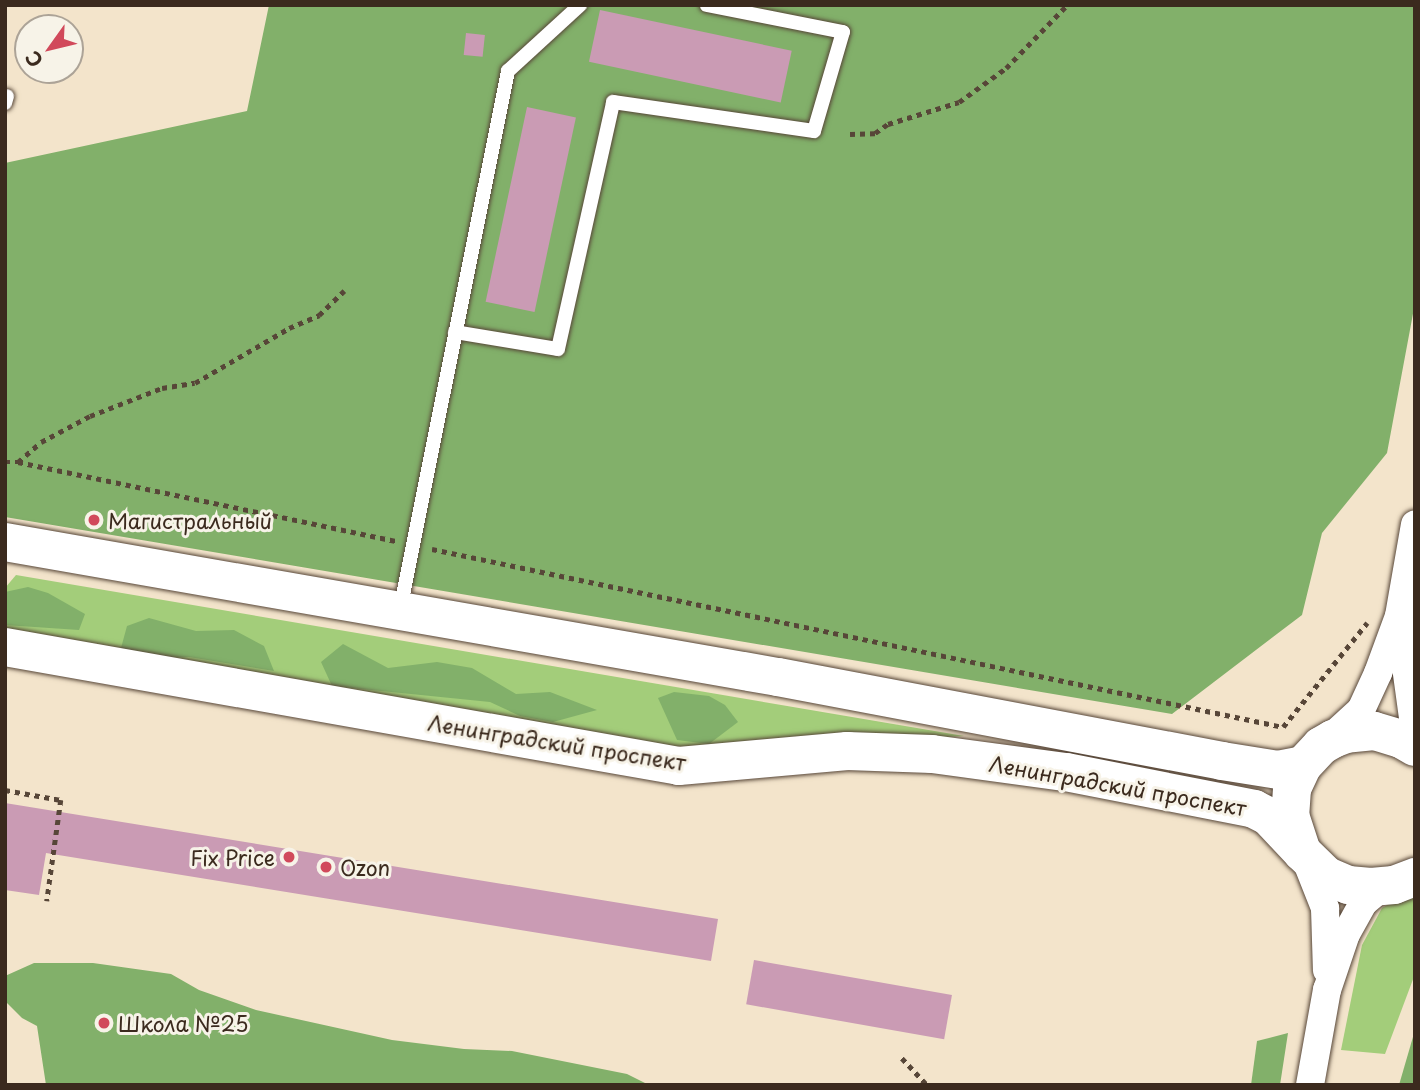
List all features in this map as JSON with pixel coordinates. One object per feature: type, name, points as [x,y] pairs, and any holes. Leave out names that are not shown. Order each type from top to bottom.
[{"type":"main road","name":"Ленинградский проспект","points":[[5,542],[778,677],[1278,770],[1312,756],[1346,734],[1374,731],[1401,738],[1415,747]]},
{"type":"main road","name":"Ленинградский проспект","points":[[5,647],[679,766],[847,751],[932,754],[1066,772],[1254,809],[1268,816],[1317,869],[1337,881],[1359,887],[1404,878]]},
{"type":"main road","points":[[1302,852],[1290,815],[1292,789],[1312,756]]},
{"type":"street","points":[[1312,756],[1361,710],[1378,673],[1386,616],[1415,524]]},
{"type":"street","points":[[1386,616],[1415,733]]},
{"type":"street","points":[[1302,852],[1325,908],[1327,990]]},
{"type":"street","points":[[1310,1085],[1327,990],[1351,922],[1363,903],[1404,878]]},
{"type":"lane","points":[[400,611],[508,71],[580,5]]},
{"type":"lane","points":[[456,332],[558,349],[613,102],[814,131],[843,32],[707,5]]},
{"type":"path","points":[[850,134],[875,133],[888,124],[959,102],[1006,68],[1067,5]]},
{"type":"path","points":[[19,462],[41,442],[90,416],[163,388],[195,383],[289,328],[319,316],[344,291]]},
{"type":"path","points":[[5,462],[19,462],[1283,727],[1386,616]]},
{"type":"path","points":[[5,790],[61,800],[47,901]]},
{"type":"path","points":[[902,1058],[927,1085]]},
{"type":"green space","points":[[269,5],[1415,5],[1415,303],[1387,453],[1322,533],[1302,615],[1172,714],[5,517],[5,163],[247,111]]},
{"type":"green space","points":[[16,575],[964,736],[690,754],[5,640],[5,588]]},
{"type":"green space","points":[[28,587],[48,593],[85,614],[79,630],[5,625],[5,592]]},
{"type":"green space","points":[[149,618],[196,631],[234,630],[264,646],[274,671],[189,657],[167,658],[121,648],[127,626]]},
{"type":"green space","points":[[343,644],[388,668],[437,662],[472,668],[516,694],[550,692],[597,710],[553,722],[520,716],[490,702],[332,686],[321,662]]},
{"type":"green space","points":[[674,692],[709,696],[725,705],[738,722],[709,744],[677,740],[658,698]]},
{"type":"green space","points":[[1415,889],[1415,974],[1385,1054],[1341,1050],[1362,945],[1382,908]]},
{"type":"green space","points":[[34,963],[93,963],[171,974],[199,990],[256,1010],[392,1040],[464,1049],[512,1051],[627,1074],[649,1085],[46,1085],[37,1026],[22,1018],[5,1001],[5,976]]},
{"type":"green space","points":[[1415,1030],[1415,1085],[1399,1085]]},
{"type":"green space","points":[[1288,1033],[1280,1085],[1251,1085],[1257,1041]]},
{"type":"building","points":[[600,10],[792,51],[781,103],[589,62]]},
{"type":"building","points":[[466,33],[485,35],[483,57],[464,55]]},
{"type":"building","points":[[527,107],[576,117],[535,312],[486,302]]},
{"type":"building","points":[[5,803],[718,919],[711,961],[46,853],[39,895],[5,890]]},
{"type":"building","points":[[754,960],[952,995],[944,1039],[746,1004]]},
{"type":"place","name":"Магистральный","points":[[94,520]]},
{"type":"place","name":"Fix Price","points":[[289,857]]},
{"type":"place","name":"Ozon","points":[[326,867]]},
{"type":"place","name":"Школа №25","points":[[104,1023]]}]
